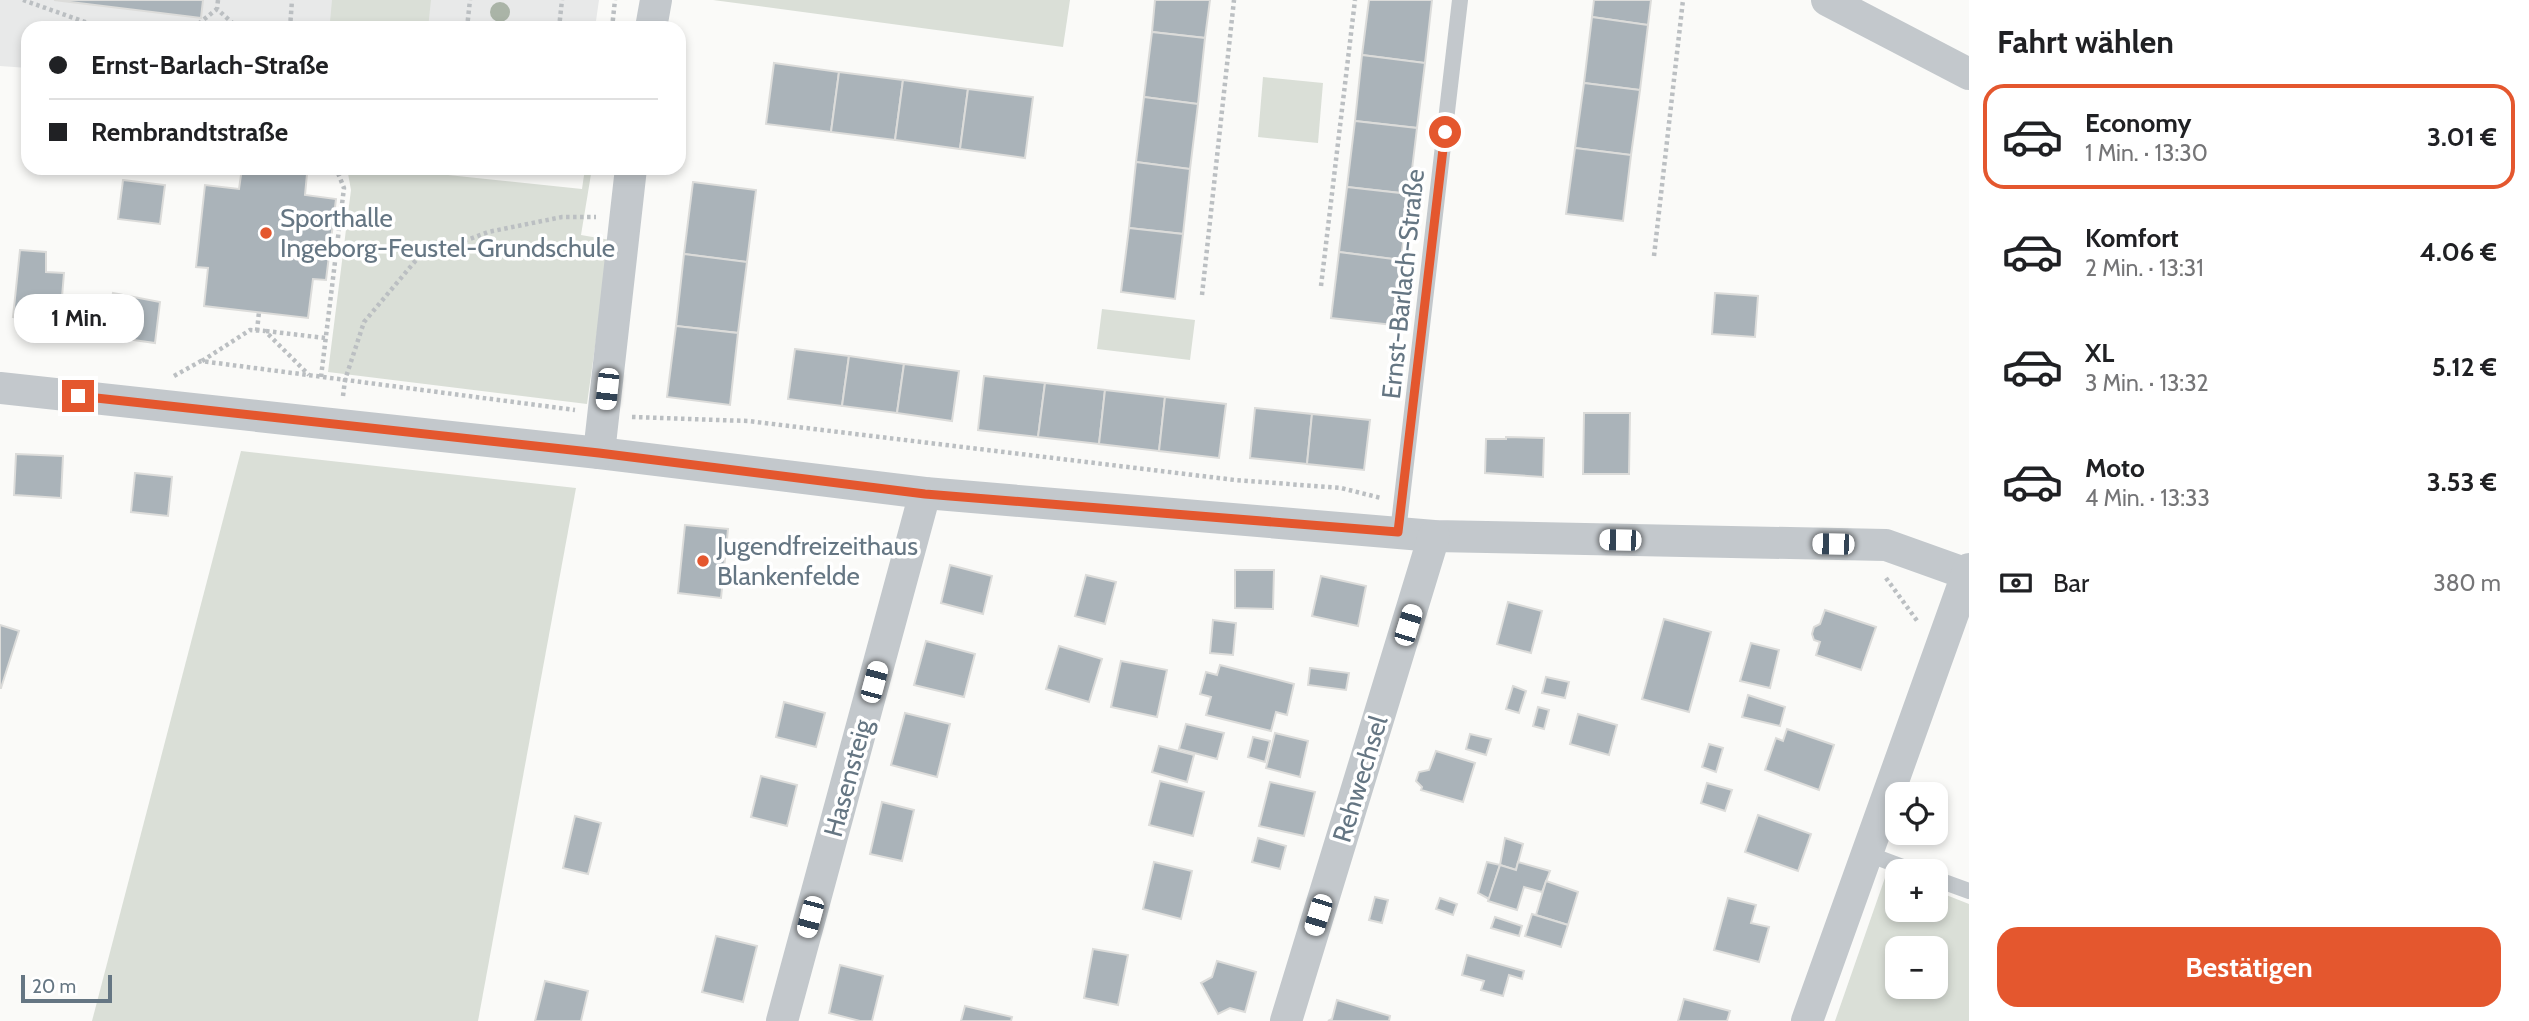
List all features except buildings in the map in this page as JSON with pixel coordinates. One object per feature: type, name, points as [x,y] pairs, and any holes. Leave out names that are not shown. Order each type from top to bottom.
[{"type":"street","points":[[652,21],[656,0]]},
{"type":"street","points":[[1827,0],[1969,74]]},
{"type":"street","points":[[599,453],[630,175]]},
{"type":"street","points":[[0,388],[599,453],[925,494],[1401,518],[1434,536],[1886,545],[1968,572],[1807,1021]]},
{"type":"street","name":"Hasensteig","points":[[782,1021],[925,494]]},
{"type":"street","name":"Rehwechsel","points":[[1286,1021],[1434,536]]},
{"type":"lane","name":"Ernst-Barlach-Straße","points":[[1401,518],[1460,0]]},
{"type":"lane","points":[[1868,854],[1885,860]]},
{"type":"lane","points":[[1948,883],[1969,891]]},
{"type":"path","points":[[23,0],[82,21]]},
{"type":"path","points":[[202,21],[217,9],[218,0]]},
{"type":"path","points":[[290,21],[292,0]]},
{"type":"path","points":[[468,21],[470,0]]},
{"type":"path","points":[[560,21],[562,0]]},
{"type":"path","points":[[613,21],[615,0]]},
{"type":"path","points":[[1202,295],[1234,0]]},
{"type":"path","points":[[1321,286],[1355,0]]},
{"type":"path","points":[[1654,256],[1683,0]]},
{"type":"path","points":[[217,9],[230,21]]},
{"type":"path","points":[[321,377],[344,188],[339,175]]},
{"type":"path","points":[[339,424],[345,380],[364,322],[417,259],[488,232],[562,217],[625,217]]},
{"type":"path","points":[[257,331],[259,312]]},
{"type":"path","points":[[172,378],[250,330],[325,338]]},
{"type":"path","points":[[265,331],[309,375]]},
{"type":"path","points":[[201,362],[639,418],[748,421],[1235,480],[1341,488],[1401,518]]},
{"type":"path","points":[[1886,545],[1882,572],[1920,625]]},
{"type":"shaded area","points":[[0,0],[599,0],[596,21],[21,21],[21,68],[0,66]]},
{"type":"shaded area","points":[[332,0],[431,0],[429,21],[330,21]]},
{"type":"shaded area","points":[[713,0],[1070,0],[1063,47]]},
{"type":"shaded area","points":[[1263,77],[1323,83],[1318,143],[1258,137]]},
{"type":"shaded area","points":[[348,175],[448,175],[582,189],[584,175],[591,175],[581,235],[610,240],[587,404],[328,372],[351,190]]},
{"type":"shaded area","points":[[1102,309],[1195,320],[1190,360],[1097,349]]},
{"type":"shaded area","points":[[241,451],[576,488],[478,1021],[92,1021]]},
{"type":"shaded area","points":[[1885,878],[1885,922],[1948,922],[1948,896],[1969,904],[1969,1021],[1835,1021]]},
{"type":"place","name":"Sporthalle Ingeborg-Feustel-Grundschule","points":[[266,233]]},
{"type":"place","name":"Jugendfreizeithaus Blankenfelde","points":[[703,561]]},
{"type":"route","points":[[78,396],[599,453],[925,494],[1398,532],[1445,132]]}]
